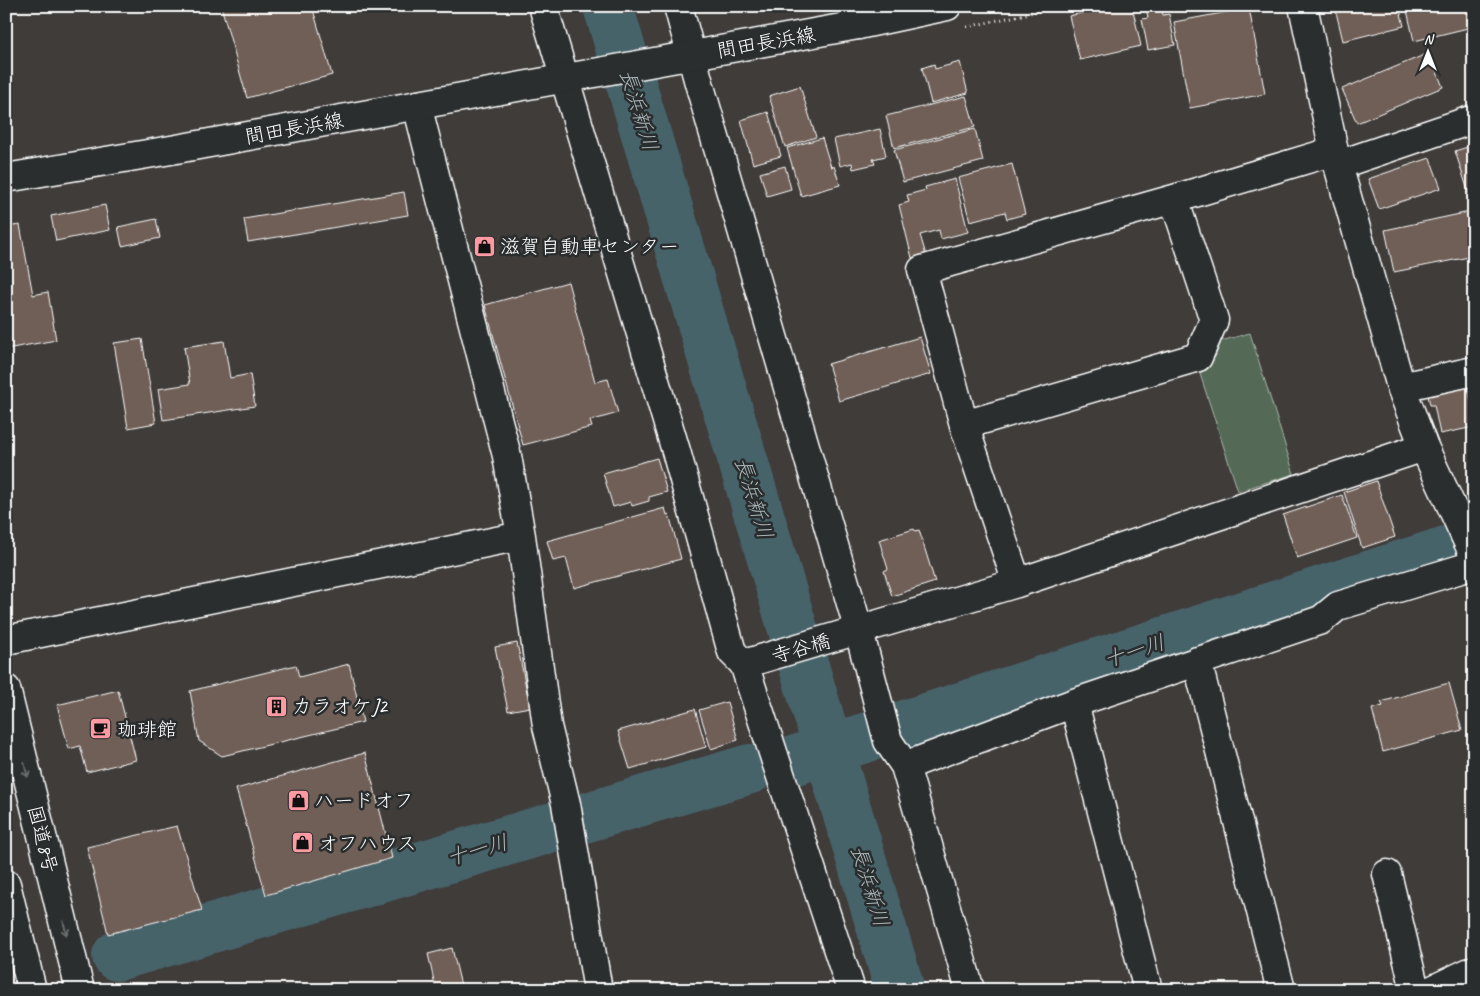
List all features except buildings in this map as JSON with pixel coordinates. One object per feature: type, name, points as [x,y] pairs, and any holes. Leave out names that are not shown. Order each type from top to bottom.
[{"type":"main road","points":[[543,6],[572,77],[732,652],[751,662],[850,990]]},
{"type":"main road","points":[[678,6],[682,57],[852,633],[888,741],[905,766],[970,990]]},
{"type":"main road","name":"間田長浜線","points":[[6,178],[171,150],[682,57],[855,16],[947,6]]},
{"type":"main road","points":[[1302,6],[1336,158],[1401,387],[1424,447],[1468,543]]},
{"type":"main road","points":[[417,105],[507,456],[521,536],[547,726],[566,804],[569,832],[598,990]]},
{"type":"main road","points":[[1017,583],[964,425],[922,270],[1474,119]]},
{"type":"main road","points":[[964,425],[1198,356],[1214,320],[1174,200]]},
{"type":"main road","points":[[1401,387],[1474,370]]},
{"type":"main road","name":"寺谷橋","points":[[751,662],[1017,583],[1424,447]]},
{"type":"main road","points":[[6,640],[521,536]]},
{"type":"main road","points":[[905,766],[1074,703],[1321,620],[1338,606],[1474,565]]},
{"type":"main road","points":[[1196,661],[1281,990]]},
{"type":"main road","name":"国道8号","points":[[6,689],[80,990]]},
{"type":"main road","points":[[1074,703],[1148,990]]},
{"type":"main road","points":[[1387,874],[1415,990]]},
{"type":"main road","points":[[6,884],[32,990]]},
{"type":"main road","points":[[1432,990],[1474,970]]},
{"type":"green space","points":[[1250,333],[1294,474],[1238,491],[1200,374],[1215,357],[1221,341]]},
{"type":"waterway","name":"長浜新川","points":[[608,6],[900,990]]},
{"type":"waterway","name":"十一川","points":[[796,760],[1446,551],[1474,546]]},
{"type":"waterway","name":"十一川","points":[[117,956],[750,769]]},
{"type":"place","name":"滋賀自動車センター","points":[[484,246]]},
{"type":"place","name":"カラオケJ2","points":[[276,706]]},
{"type":"place","name":"珈琲館","points":[[101,729]]},
{"type":"place","name":"ハードオフ","points":[[298,800]]},
{"type":"place","name":"オフハウス","points":[[302,843]]}]
